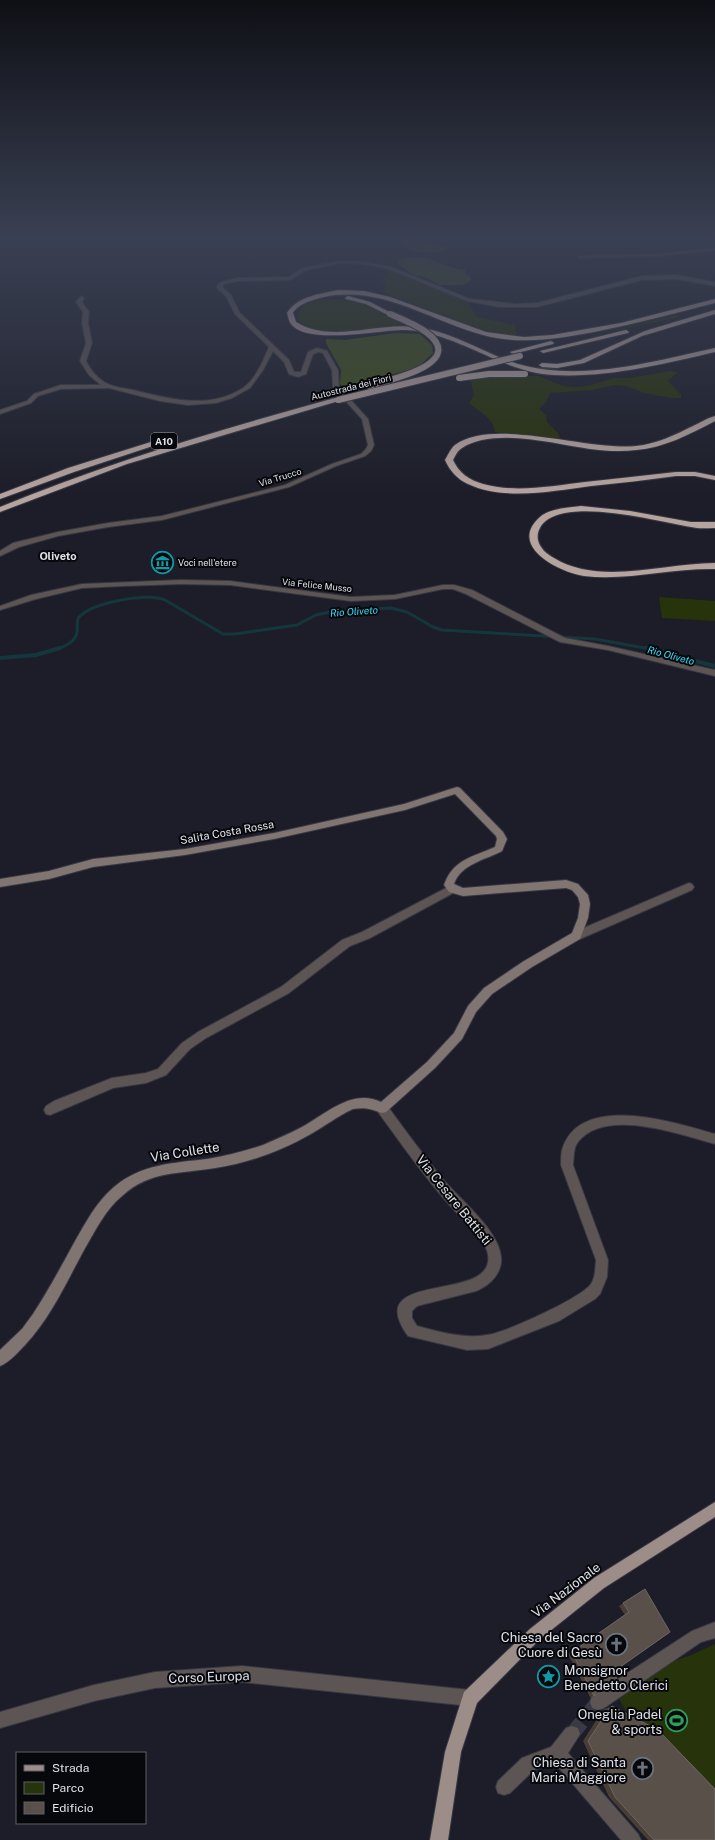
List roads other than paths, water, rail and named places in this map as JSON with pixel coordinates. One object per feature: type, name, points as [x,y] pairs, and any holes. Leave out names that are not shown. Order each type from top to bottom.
[{"type":"highway","points":[[293,323],[296,326],[306,330],[329,334],[345,334],[398,328],[427,330],[454,338],[511,363],[553,373]]},
{"type":"highway","points":[[365,387],[422,369],[434,361],[438,356],[438,344],[430,335],[407,323]]},
{"type":"highway","points":[[456,323],[481,333],[512,338],[545,338],[622,325]]},
{"type":"highway","name":"Autostrada dei Fiori","points":[[337,401],[365,387],[630,323]]},
{"type":"highway","name":"Autostrada dei Fiori","points":[[0,497],[71,470],[152,445],[520,356],[667,323]]},
{"type":"highway","points":[[444,328],[520,361],[547,366],[584,362],[640,335],[683,323]]},
{"type":"highway","points":[[609,369],[631,362],[715,343]]},
{"type":"highway","points":[[337,401],[450,379],[489,374],[580,373],[652,364],[715,350]]},
{"type":"highway","name":"A10","points":[[0,510],[48,490],[120,464],[237,428],[275,422],[337,401]]},
{"type":"highway","points":[[671,440],[701,418],[715,410]]},
{"type":"highway","points":[[715,418],[687,434],[647,446],[607,448],[519,437],[488,436],[461,443],[452,451],[449,460],[452,468],[465,478],[482,486],[502,489],[562,487],[676,474],[695,474],[715,478]]},
{"type":"highway","points":[[715,526],[692,525],[603,510],[574,508],[557,511],[544,516],[537,524],[533,536],[538,548],[549,560],[586,573],[622,573],[697,565],[715,566]]},
{"type":"main road","name":"Via Nazionale","points":[[439,1840],[453,1752],[470,1698],[535,1634],[599,1583],[715,1508]]},
{"type":"street","points":[[85,323],[89,343],[83,361],[91,375],[103,384],[177,403],[194,405],[210,403],[246,389],[259,371],[272,347],[263,336],[248,323]]},
{"type":"street","name":"Via Trucco","points":[[0,554],[16,545],[58,534],[108,525],[162,518],[287,486],[366,453],[370,448],[371,443],[365,419],[336,386],[335,370],[325,352],[317,350],[310,352],[304,372],[296,375],[290,372],[287,361],[272,347]]},
{"type":"street","points":[[0,412],[29,402],[36,395],[61,387],[102,386],[117,388]]},
{"type":"street","name":"Via Felice Musso","points":[[0,608],[34,597],[82,586],[123,584],[181,582],[230,583],[351,599],[395,597],[448,587],[469,592],[563,640],[608,648],[715,672]]},
{"type":"street","name":"Salita Costa Rossa","points":[[0,883],[49,875],[93,863],[185,852],[274,836],[405,807],[456,790],[500,834],[502,839],[499,848],[463,864],[455,871],[450,878],[449,885],[452,890]]},
{"type":"street","points":[[50,1110],[58,1105],[112,1083],[146,1078],[162,1072],[186,1046],[285,990],[346,943],[366,935],[452,890],[463,892],[561,884],[571,885],[580,890],[584,899],[583,918],[576,936]]},
{"type":"street","points":[[382,1108],[431,1064],[458,1036],[472,1009],[488,991],[528,964],[576,936],[689,887]]},
{"type":"street","name":"Via Collette","points":[[0,1359],[22,1339],[45,1309],[98,1214],[118,1190],[130,1182],[158,1169],[210,1164],[260,1151],[294,1137],[336,1112],[358,1102],[371,1103],[382,1108]]},
{"type":"street","name":"Via Cesare Battisti","points":[[382,1108],[446,1192],[489,1242],[495,1256],[492,1271],[483,1282],[413,1300],[405,1308],[405,1320],[413,1331],[474,1344],[488,1342],[554,1316],[590,1294],[599,1284],[603,1269],[602,1260],[567,1165],[567,1150],[570,1142],[579,1132],[590,1125],[612,1121],[633,1121],[648,1122],[715,1139]]},
{"type":"street","points":[[598,1702],[696,1636],[715,1630]]},
{"type":"street","name":"Corso Europa","points":[[0,1720],[94,1693],[155,1680],[242,1674],[309,1682],[414,1690],[470,1698]]},
{"type":"street","points":[[504,1787],[528,1764],[557,1753],[572,1734]]},
{"type":"street","points":[[557,1753],[632,1840]]},
{"type":"waterway","name":"Rio Oliveto","points":[[60,648],[67,645],[75,638],[78,619],[86,612],[96,607],[120,600],[134,598],[157,598],[165,600],[223,634],[235,634],[297,625],[316,615],[335,611],[391,608],[407,612],[433,627],[442,630],[595,639],[649,649]]},
{"type":"waterway","name":"Rio Oliveto","points":[[0,658],[36,655],[60,648]]},
{"type":"waterway","name":"Rio Oliveto","points":[[649,649],[715,666]]},
{"type":"tunnel","points":[[572,1734],[598,1702]]},
{"type":"place","name":"Voci nell'etere","points":[[163,562]]},
{"type":"place","name":"Chiesa del Sacro Cuore di Gesù","points":[[617,1644]]},
{"type":"place","name":"Monsignor Benedetto Clerici","points":[[548,1677]]},
{"type":"place","name":"Oneglia Padel & sports","points":[[677,1721]]},
{"type":"place","name":"Chiesa di Santa Maria Maggiore","points":[[642,1769]]},
{"type":"district","name":"Oliveto","points":[[58,556]]}]
